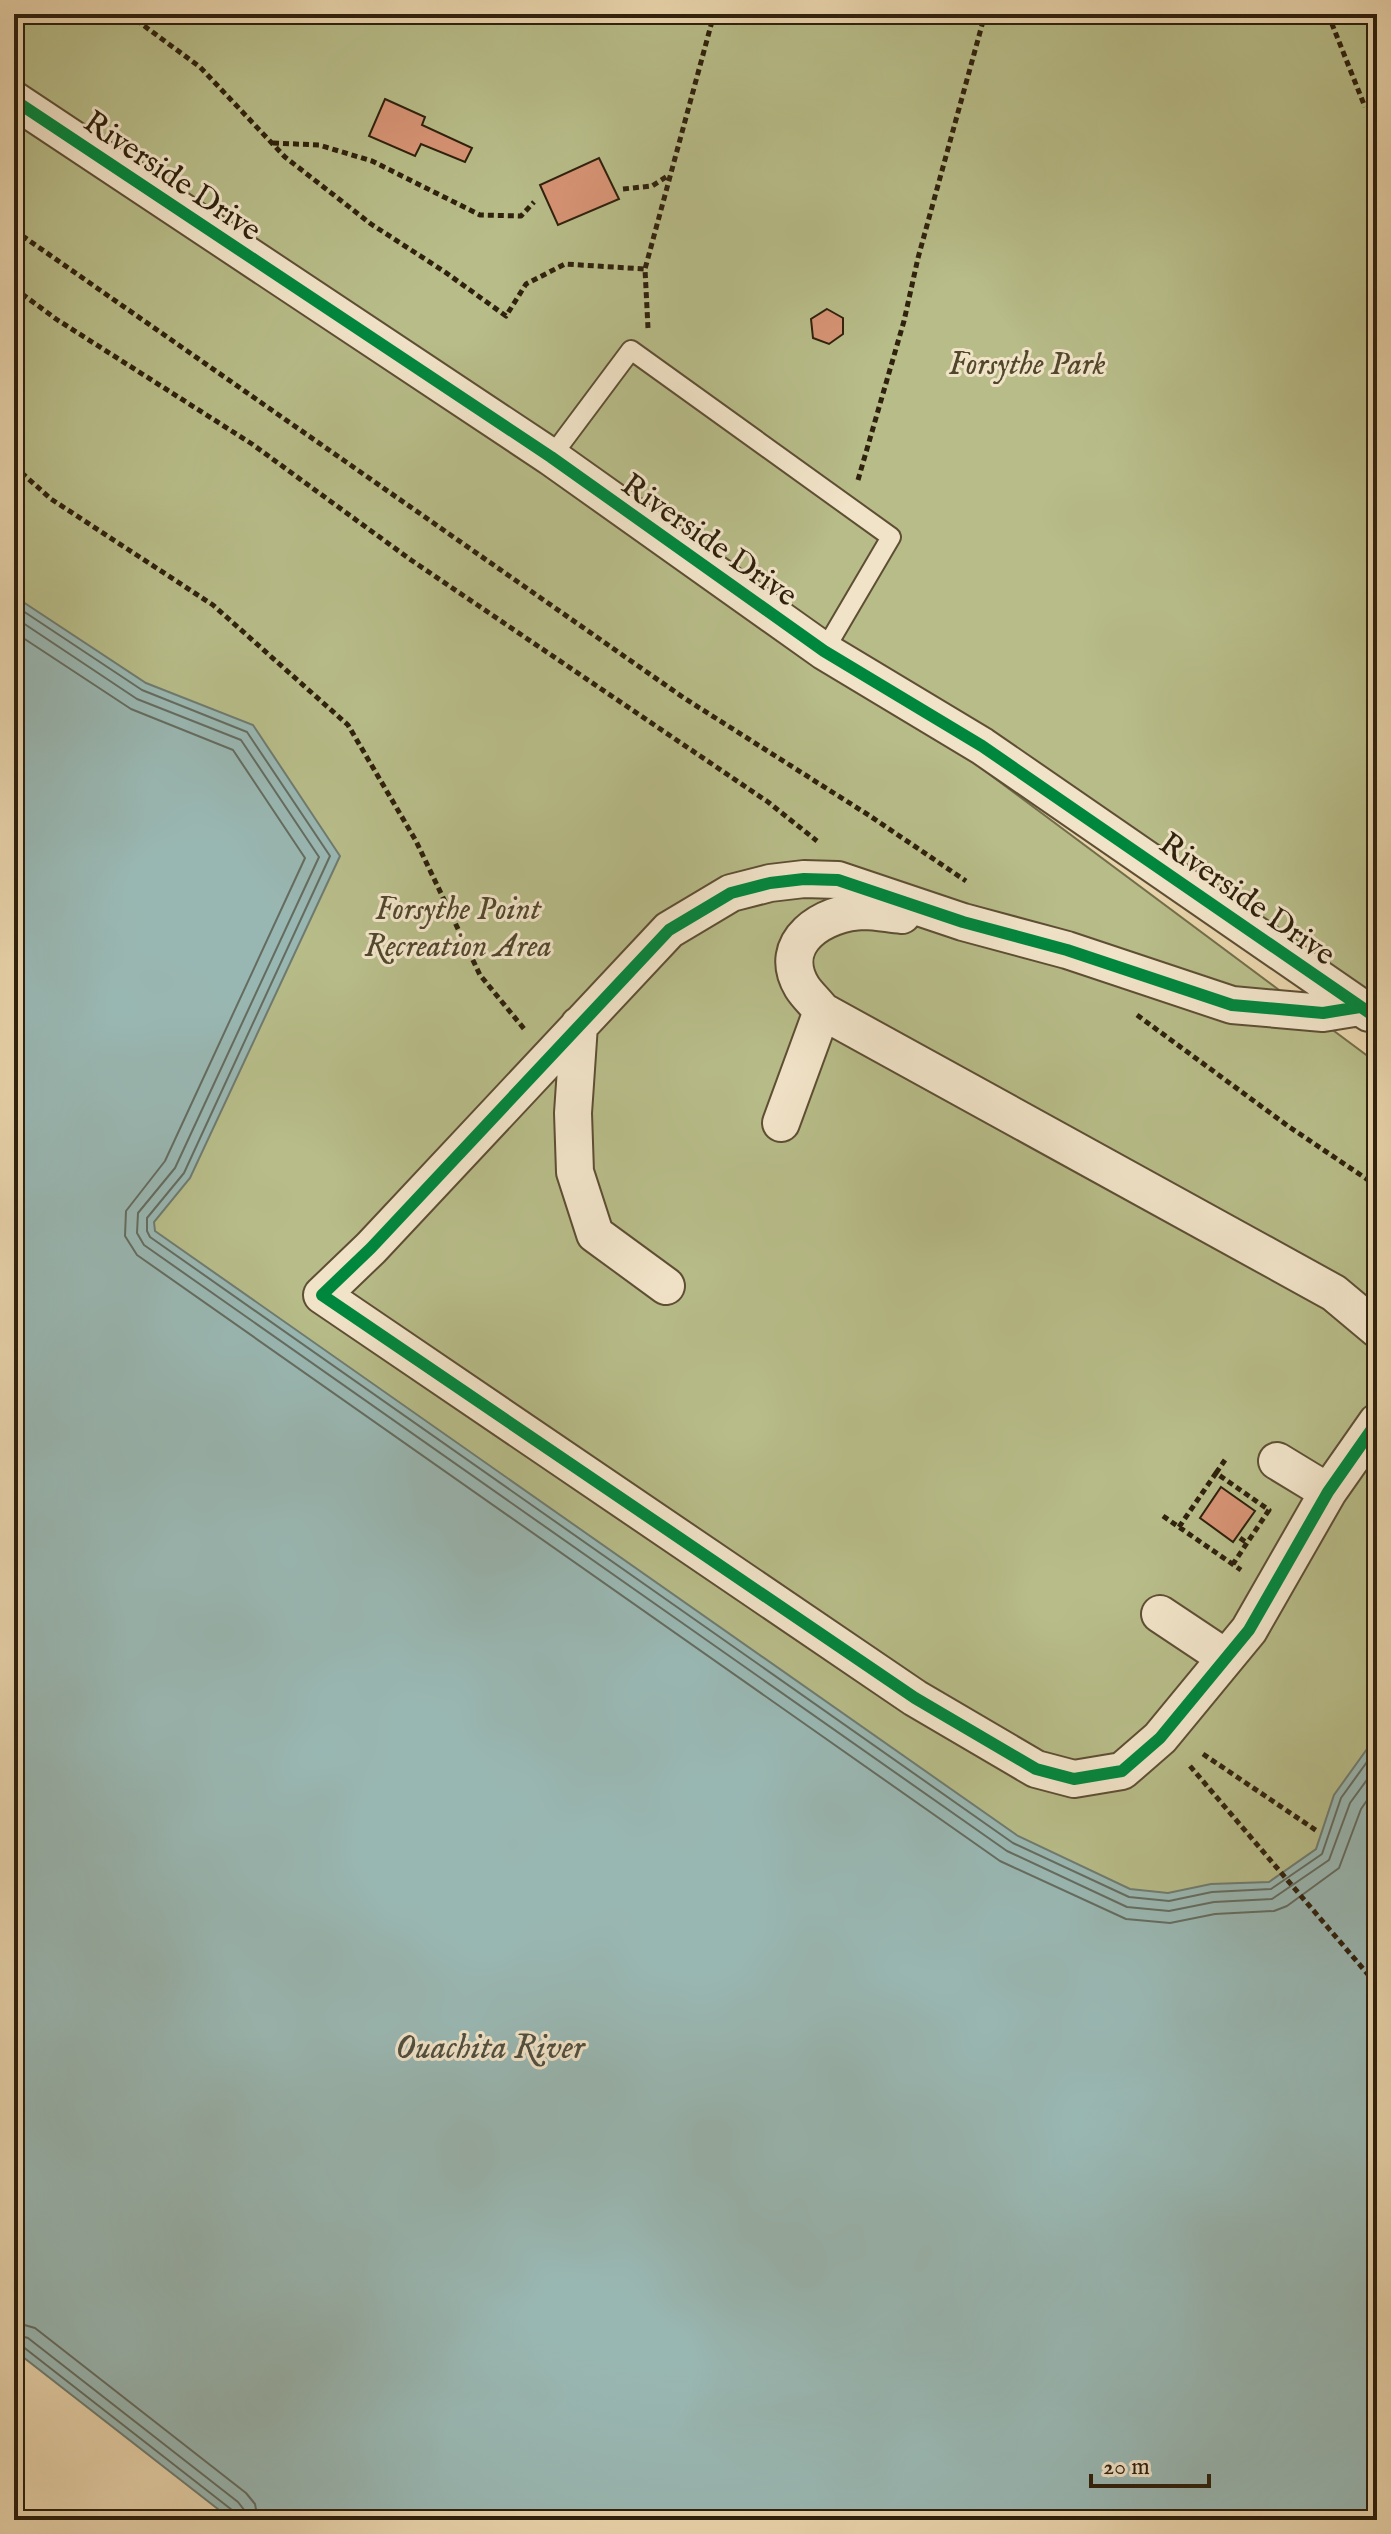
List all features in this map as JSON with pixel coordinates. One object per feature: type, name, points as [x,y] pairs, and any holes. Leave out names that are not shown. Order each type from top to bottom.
[{"type":"street","name":"Riverside Drive","points":[[14,100],[551,457],[824,651],[982,746],[1369,1013]]},
{"type":"street","points":[[1369,1013],[1323,1013],[1232,1005],[1067,950],[963,922],[838,880],[792,880],[731,893],[669,930],[371,1248],[322,1295],[915,1698],[1036,1769],[1074,1779],[1122,1771],[1160,1738],[1249,1630],[1328,1492],[1377,1422]]},
{"type":"street","points":[[963,922],[865,911],[839,915],[818,924],[800,940],[793,960],[801,986],[822,1011],[1334,1293],[1377,1329]]},
{"type":"street","points":[[781,1123],[822,1011]]},
{"type":"street","points":[[579,1025],[573,1113],[575,1172],[595,1234],[666,1286]]},
{"type":"street","points":[[1277,1461],[1328,1492]]},
{"type":"street","points":[[1160,1614],[1226,1658]]},
{"type":"lane","points":[[551,457],[631,350],[891,537],[824,651]]},
{"type":"path","points":[[128,14],[200,67],[285,157],[371,224],[506,316],[526,284],[565,264],[645,269]]},
{"type":"path","points":[[652,366],[645,269],[714,14]]},
{"type":"path","points":[[849,506],[870,444],[985,14]]},
{"type":"path","points":[[1328,14],[1365,107]]},
{"type":"path","points":[[272,143],[319,145],[372,161],[480,215],[521,216],[534,202]]},
{"type":"path","points":[[623,189],[652,186],[670,174]]},
{"type":"path","points":[[14,230],[684,698],[870,816]]},
{"type":"path","points":[[14,288],[56,319],[252,444],[411,560],[768,802],[826,848]]},
{"type":"path","points":[[14,466],[51,499],[213,605],[348,725],[416,841],[480,975],[549,1058]]},
{"type":"path","points":[[1179,1527],[1225,1460]]},
{"type":"path","points":[[1216,1473],[1269,1510],[1233,1564]]},
{"type":"path","points":[[1163,1516],[1244,1572]]},
{"type":"path","points":[[1240,1538],[1247,1543]]},
{"type":"path","points":[[1203,1754],[1317,1831]]},
{"type":"path","points":[[1190,1766],[1377,1985]]},
{"type":"green space","name":"Forsythe Point Recreation Area","points":[[14,14],[1377,14],[1377,1018],[824,651],[1377,1063],[1377,1805],[1313,1894],[1153,1939],[14,1148]]},
{"type":"water","name":"Ouachita River","points":[[14,596],[146,683],[253,725],[340,856],[190,1178],[154,1222],[155,1231],[1018,1836],[1130,1889],[1168,1893],[1211,1884],[1269,1882],[1316,1849],[1334,1795],[1377,1735],[1377,2520],[232,2520],[14,2350]]},
{"type":"building","points":[[385,99],[425,117],[422,125],[472,148],[465,162],[421,144],[415,156],[369,136]]},
{"type":"building","points":[[599,158],[619,199],[558,225],[540,185]]},
{"type":"building","points":[[827,309],[843,318],[843,334],[829,344],[813,338],[811,319]]},
{"type":"building","points":[[1221,1487],[1255,1511],[1233,1542],[1200,1518]]},
{"type":"cycle path","points":[[14,100],[551,457],[824,651],[982,746],[1377,1018]]},
{"type":"cycle path","points":[[1360,1007],[1323,1013],[1232,1005],[1067,950],[963,922],[838,880],[804,879],[770,883],[731,893],[669,930],[371,1248],[322,1295],[915,1698],[1036,1769],[1074,1779],[1122,1771],[1160,1738],[1249,1630],[1328,1492],[1377,1422]]},
{"type":"park label","name":"Forsythe Park","points":[[1027,363]]}]
